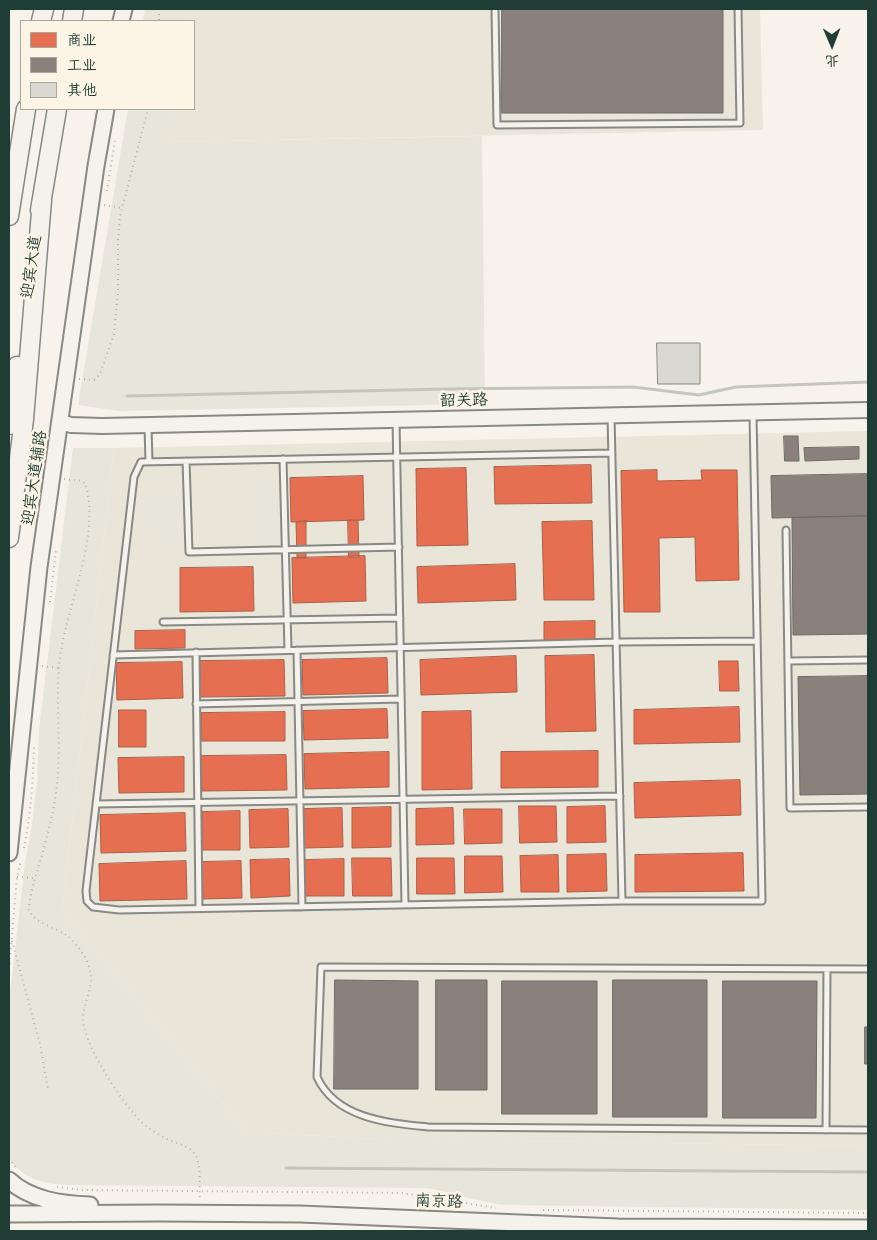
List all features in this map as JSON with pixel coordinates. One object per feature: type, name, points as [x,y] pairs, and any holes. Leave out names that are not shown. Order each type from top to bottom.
[{"type":"highway","points":[[9,216],[26,110]]},
{"type":"highway","name":"迎宾大道","points":[[9,425],[57,110]]},
{"type":"highway","points":[[9,538],[24,419],[42,200]]},
{"type":"main road","name":"迎宾大道辅路","points":[[9,853],[40,568],[96,166],[106,110]]},
{"type":"main road","points":[[16,1173],[18,1189],[37,1198],[82,1205],[274,1214]]},
{"type":"main road","name":"南京路","points":[[9,1214],[159,1212],[274,1214],[618,1227],[868,1228]]},
{"type":"street","name":"韶关路","points":[[61,422],[71,425],[102,426],[868,410]]},
{"type":"lane","points":[[495,9],[496,125],[740,123],[738,9]]},
{"type":"lane","points":[[612,452],[141,462],[134,477],[86,891],[87,901],[94,907],[105,909],[622,901],[762,901],[753,413]]},
{"type":"lane","points":[[612,416],[622,901]]},
{"type":"lane","points":[[396,420],[405,905]]},
{"type":"lane","points":[[148,425],[149,462]]},
{"type":"lane","points":[[283,459],[288,650]]},
{"type":"lane","points":[[186,461],[189,552],[399,547]]},
{"type":"lane","points":[[786,530],[790,808],[868,807]]},
{"type":"lane","points":[[163,622],[400,618]]},
{"type":"lane","points":[[113,654],[617,642],[757,641]]},
{"type":"lane","points":[[297,650],[302,907]]},
{"type":"lane","points":[[196,652],[199,908]]},
{"type":"lane","points":[[788,661],[868,660]]},
{"type":"lane","points":[[196,704],[402,699]]},
{"type":"lane","points":[[96,804],[620,796]]},
{"type":"lane","points":[[868,969],[321,967],[318,1078],[323,1089],[334,1101],[366,1117],[379,1122],[428,1127],[868,1130]]},
{"type":"lane","points":[[826,1130],[827,969]]},
{"type":"path","points":[[79,379],[94,380],[100,374],[114,334],[118,291],[118,241],[122,208],[148,110]]},
{"type":"path","points":[[106,195],[115,138]]},
{"type":"path","points":[[104,205],[122,208]]},
{"type":"path","points":[[49,607],[56,548]]},
{"type":"path","points":[[42,666],[59,668]]},
{"type":"path","points":[[9,969],[17,877],[28,827],[33,781],[34,740]]},
{"type":"path","points":[[17,877],[34,878]]},
{"type":"path","points":[[12,940],[30,1002],[48,1090]]},
{"type":"path","points":[[54,1187],[80,1190],[402,1193],[504,1209]]},
{"type":"path","points":[[543,1210],[868,1213]]},
{"type":"shaded area","points":[[145,9],[186,9],[184,20],[143,20]]},
{"type":"shaded area","points":[[186,9],[760,9],[763,130],[164,142],[170,110],[195,110],[195,20],[184,20]]},
{"type":"shaded area","points":[[128,110],[170,110],[165,142],[482,136],[485,404],[119,411],[78,405]]},
{"type":"shaded area","points":[[868,431],[868,1146],[376,1139],[247,1132],[62,911],[114,448]]},
{"type":"shaded area","points":[[73,448],[114,448],[62,911],[247,1132],[376,1139],[868,1146],[868,1210],[505,1205],[427,1188],[63,1185],[33,1178],[21,1172],[9,1160],[9,1003],[25,862],[32,825],[37,781],[39,730]]},
{"type":"shaded area","points":[[256,488],[277,489],[278,533],[276,539],[257,540]]},
{"type":"shaded area","points":[[174,489],[179,492],[180,542],[161,542],[158,523],[142,522],[141,494],[147,490]]},
{"type":"building: 商业","points":[[591,465],[592,503],[495,504],[494,467]]},
{"type":"building: 商业","points":[[466,468],[468,545],[417,546],[416,469]]},
{"type":"building: 商业","points":[[657,470],[657,481],[702,480],[701,470],[737,470],[739,580],[696,581],[695,537],[659,538],[660,612],[624,612],[621,471]]},
{"type":"building: 商业","points":[[363,476],[364,520],[291,522],[290,478]]},
{"type":"building: 商业","points":[[348,520],[358,520],[359,557],[349,557]]},
{"type":"building: 商业","points":[[306,521],[306,558],[297,558],[296,522]]},
{"type":"building: 商业","points":[[592,521],[594,600],[544,600],[542,522]]},
{"type":"building: 商业","points":[[365,556],[366,601],[293,603],[292,558]]},
{"type":"building: 商业","points":[[515,564],[516,600],[418,603],[417,567]]},
{"type":"building: 商业","points":[[253,567],[254,611],[180,612],[180,568]]},
{"type":"building: 商业","points":[[595,621],[595,640],[544,641],[544,622]]},
{"type":"building: 商业","points":[[185,630],[185,648],[135,649],[135,631]]},
{"type":"building: 商业","points":[[594,655],[596,731],[546,732],[545,656]]},
{"type":"building: 商业","points":[[516,656],[517,692],[421,695],[420,660]]},
{"type":"building: 商业","points":[[387,658],[388,693],[303,695],[302,660]]},
{"type":"building: 商业","points":[[284,660],[285,696],[200,697],[200,661]]},
{"type":"building: 商业","points":[[719,661],[738,661],[739,691],[720,691]]},
{"type":"building: 商业","points":[[182,662],[183,698],[117,700],[116,663]]},
{"type":"building: 商业","points":[[739,707],[740,742],[634,744],[634,710]]},
{"type":"building: 商业","points":[[387,709],[388,738],[304,740],[303,711]]},
{"type":"building: 商业","points":[[119,710],[146,710],[146,747],[119,747]]},
{"type":"building: 商业","points":[[471,711],[472,789],[422,790],[422,712]]},
{"type":"building: 商业","points":[[285,712],[285,741],[201,741],[201,713]]},
{"type":"building: 商业","points":[[598,751],[598,787],[501,788],[501,752]]},
{"type":"building: 商业","points":[[389,752],[389,787],[305,789],[304,754]]},
{"type":"building: 商业","points":[[286,755],[287,790],[202,791],[201,756]]},
{"type":"building: 商业","points":[[184,757],[184,792],[119,793],[118,758]]},
{"type":"building: 商业","points":[[740,780],[741,815],[635,818],[634,783]]},
{"type":"building: 商业","points":[[519,806],[556,806],[557,842],[520,843]]},
{"type":"building: 商业","points":[[605,806],[606,842],[567,843],[567,807]]},
{"type":"building: 商业","points":[[391,807],[391,847],[352,848],[352,808]]},
{"type":"building: 商业","points":[[342,808],[343,847],[304,848],[303,809]]},
{"type":"building: 商业","points":[[453,808],[454,844],[416,845],[416,809]]},
{"type":"building: 商业","points":[[288,809],[289,847],[250,848],[249,810]]},
{"type":"building: 商业","points":[[464,809],[502,809],[502,843],[465,844]]},
{"type":"building: 商业","points":[[240,811],[240,850],[202,850],[202,812]]},
{"type":"building: 商业","points":[[185,813],[186,851],[101,853],[100,815]]},
{"type":"building: 商业","points":[[743,853],[744,891],[635,892],[635,855]]},
{"type":"building: 商业","points":[[606,854],[607,891],[567,892],[567,855]]},
{"type":"building: 商业","points":[[558,855],[559,892],[521,892],[520,856]]},
{"type":"building: 商业","points":[[465,856],[502,856],[503,892],[465,893]]},
{"type":"building: 商业","points":[[352,858],[391,858],[392,896],[353,896]]},
{"type":"building: 商业","points":[[417,858],[454,858],[455,894],[417,894]]},
{"type":"building: 商业","points":[[289,859],[290,896],[251,898],[250,860]]},
{"type":"building: 商业","points":[[344,859],[344,896],[305,896],[305,860]]},
{"type":"building: 商业","points":[[186,861],[187,899],[100,901],[99,864]]},
{"type":"building: 商业","points":[[241,861],[242,898],[203,899],[202,862]]},
{"type":"building: 工业","points":[[502,9],[723,9],[723,113],[502,113]]},
{"type":"building: 工业","points":[[784,436],[798,436],[799,461],[785,461]]},
{"type":"building: 工业","points":[[859,447],[859,459],[805,461],[804,448]]},
{"type":"building: 工业","points":[[868,474],[868,516],[772,518],[771,476]]},
{"type":"building: 工业","points":[[868,516],[868,634],[793,635],[792,518]]},
{"type":"building: 工业","points":[[868,676],[868,794],[800,795],[798,677]]},
{"type":"building: 工业","points":[[335,980],[418,981],[418,1089],[334,1089]]},
{"type":"building: 工业","points":[[436,980],[487,980],[487,1090],[436,1090]]},
{"type":"building: 工业","points":[[613,980],[707,980],[707,1117],[613,1117]]},
{"type":"building: 工业","points":[[502,981],[597,981],[597,1114],[502,1114]]},
{"type":"building: 工业","points":[[723,981],[817,981],[816,1118],[723,1118]]},
{"type":"building: 工业","points":[[865,1027],[868,1027],[868,1064],[865,1064]]},
{"type":"building: 其他","points":[[657,343],[700,343],[700,384],[658,384]]},
{"type":"waterway","points":[[127,396],[633,387],[699,395],[736,387],[868,382]]},
{"type":"waterway","points":[[286,1168],[868,1172]]}]
